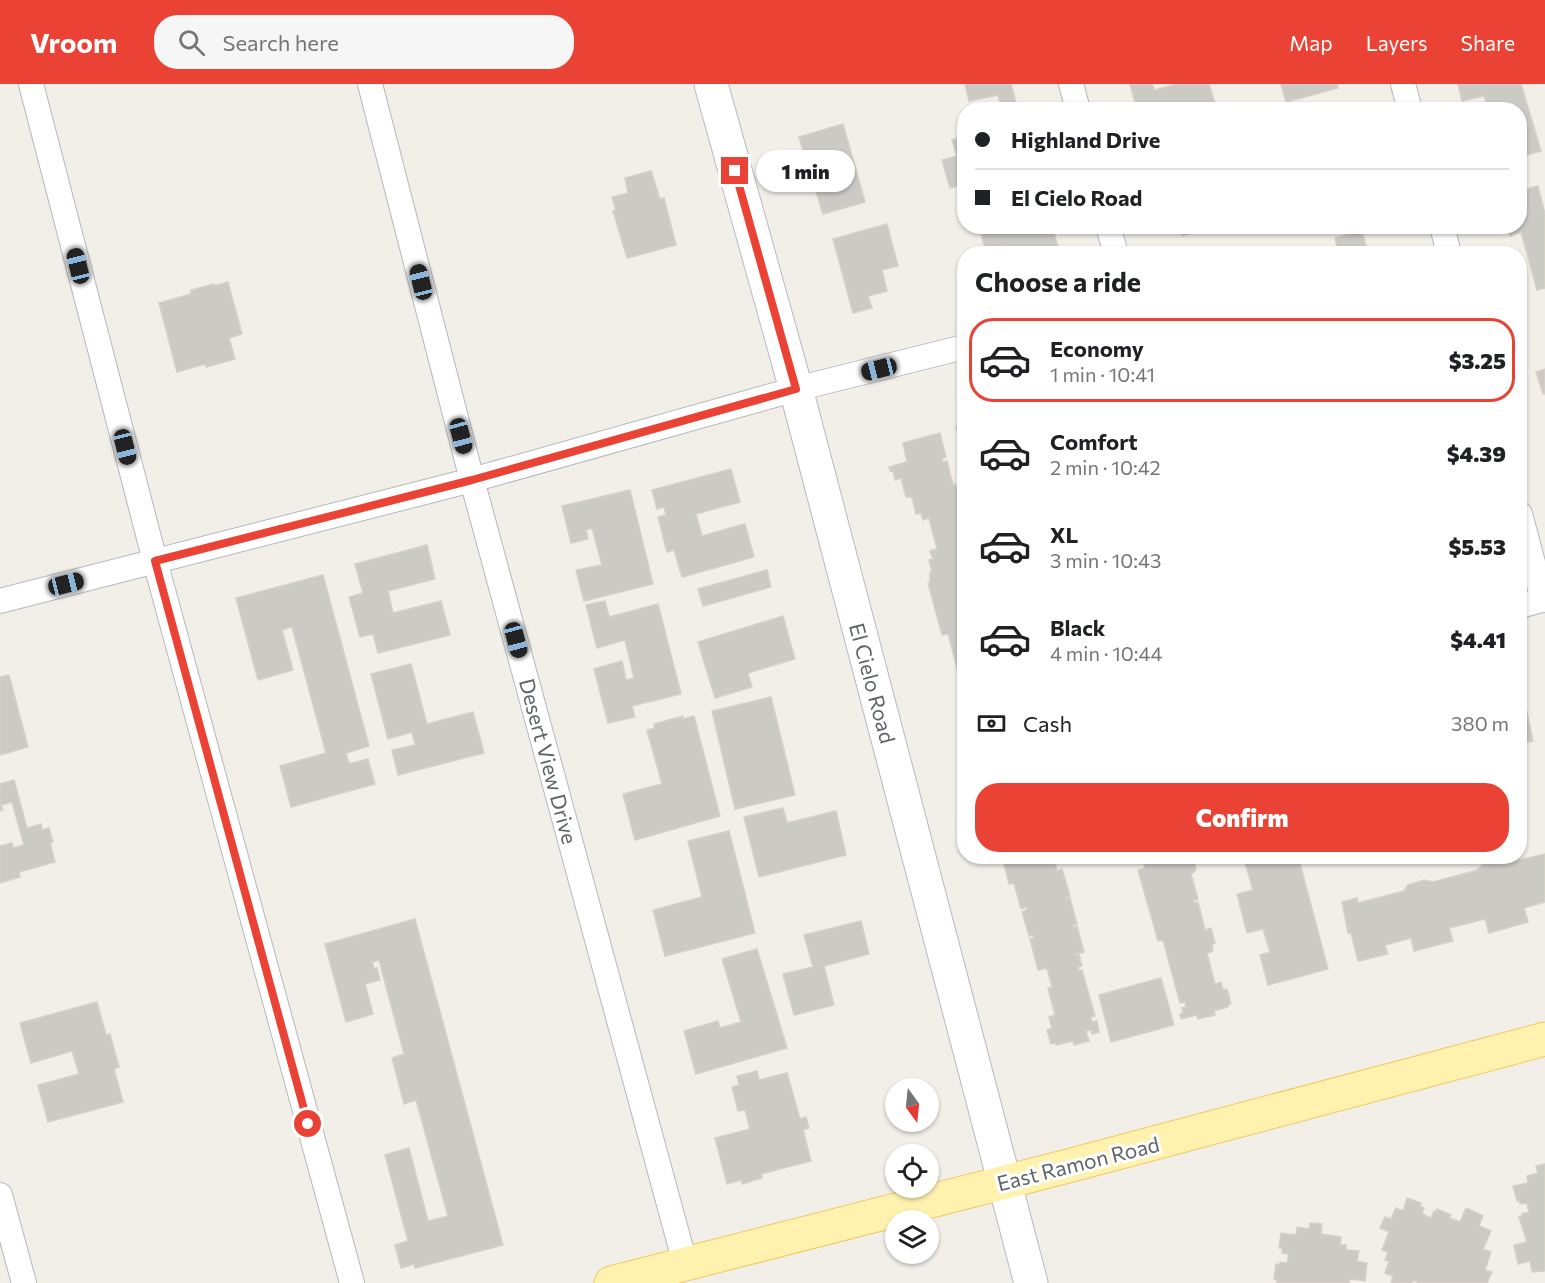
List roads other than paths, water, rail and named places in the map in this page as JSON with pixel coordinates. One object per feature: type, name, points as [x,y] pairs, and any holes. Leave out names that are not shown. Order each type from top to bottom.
[{"type":"main road","name":"East Ramon Road","points":[[624,1281],[685,1263],[1005,1182],[1545,1039]]},
{"type":"street","points":[[31,84],[155,561],[352,1283]]},
{"type":"street","name":"Desert View Drive","points":[[370,84],[472,480],[685,1263]]},
{"type":"street","name":"El Cielo Road","points":[[711,84],[796,389],[1031,1283]]},
{"type":"street","points":[[1071,84],[1076,102]]},
{"type":"street","points":[[1403,84],[1408,102]]},
{"type":"street","points":[[0,601],[472,480],[796,389],[957,349]]},
{"type":"street","points":[[1527,539],[1544,599],[1527,604]]},
{"type":"street","points":[[0,1195],[24,1283]]}]
